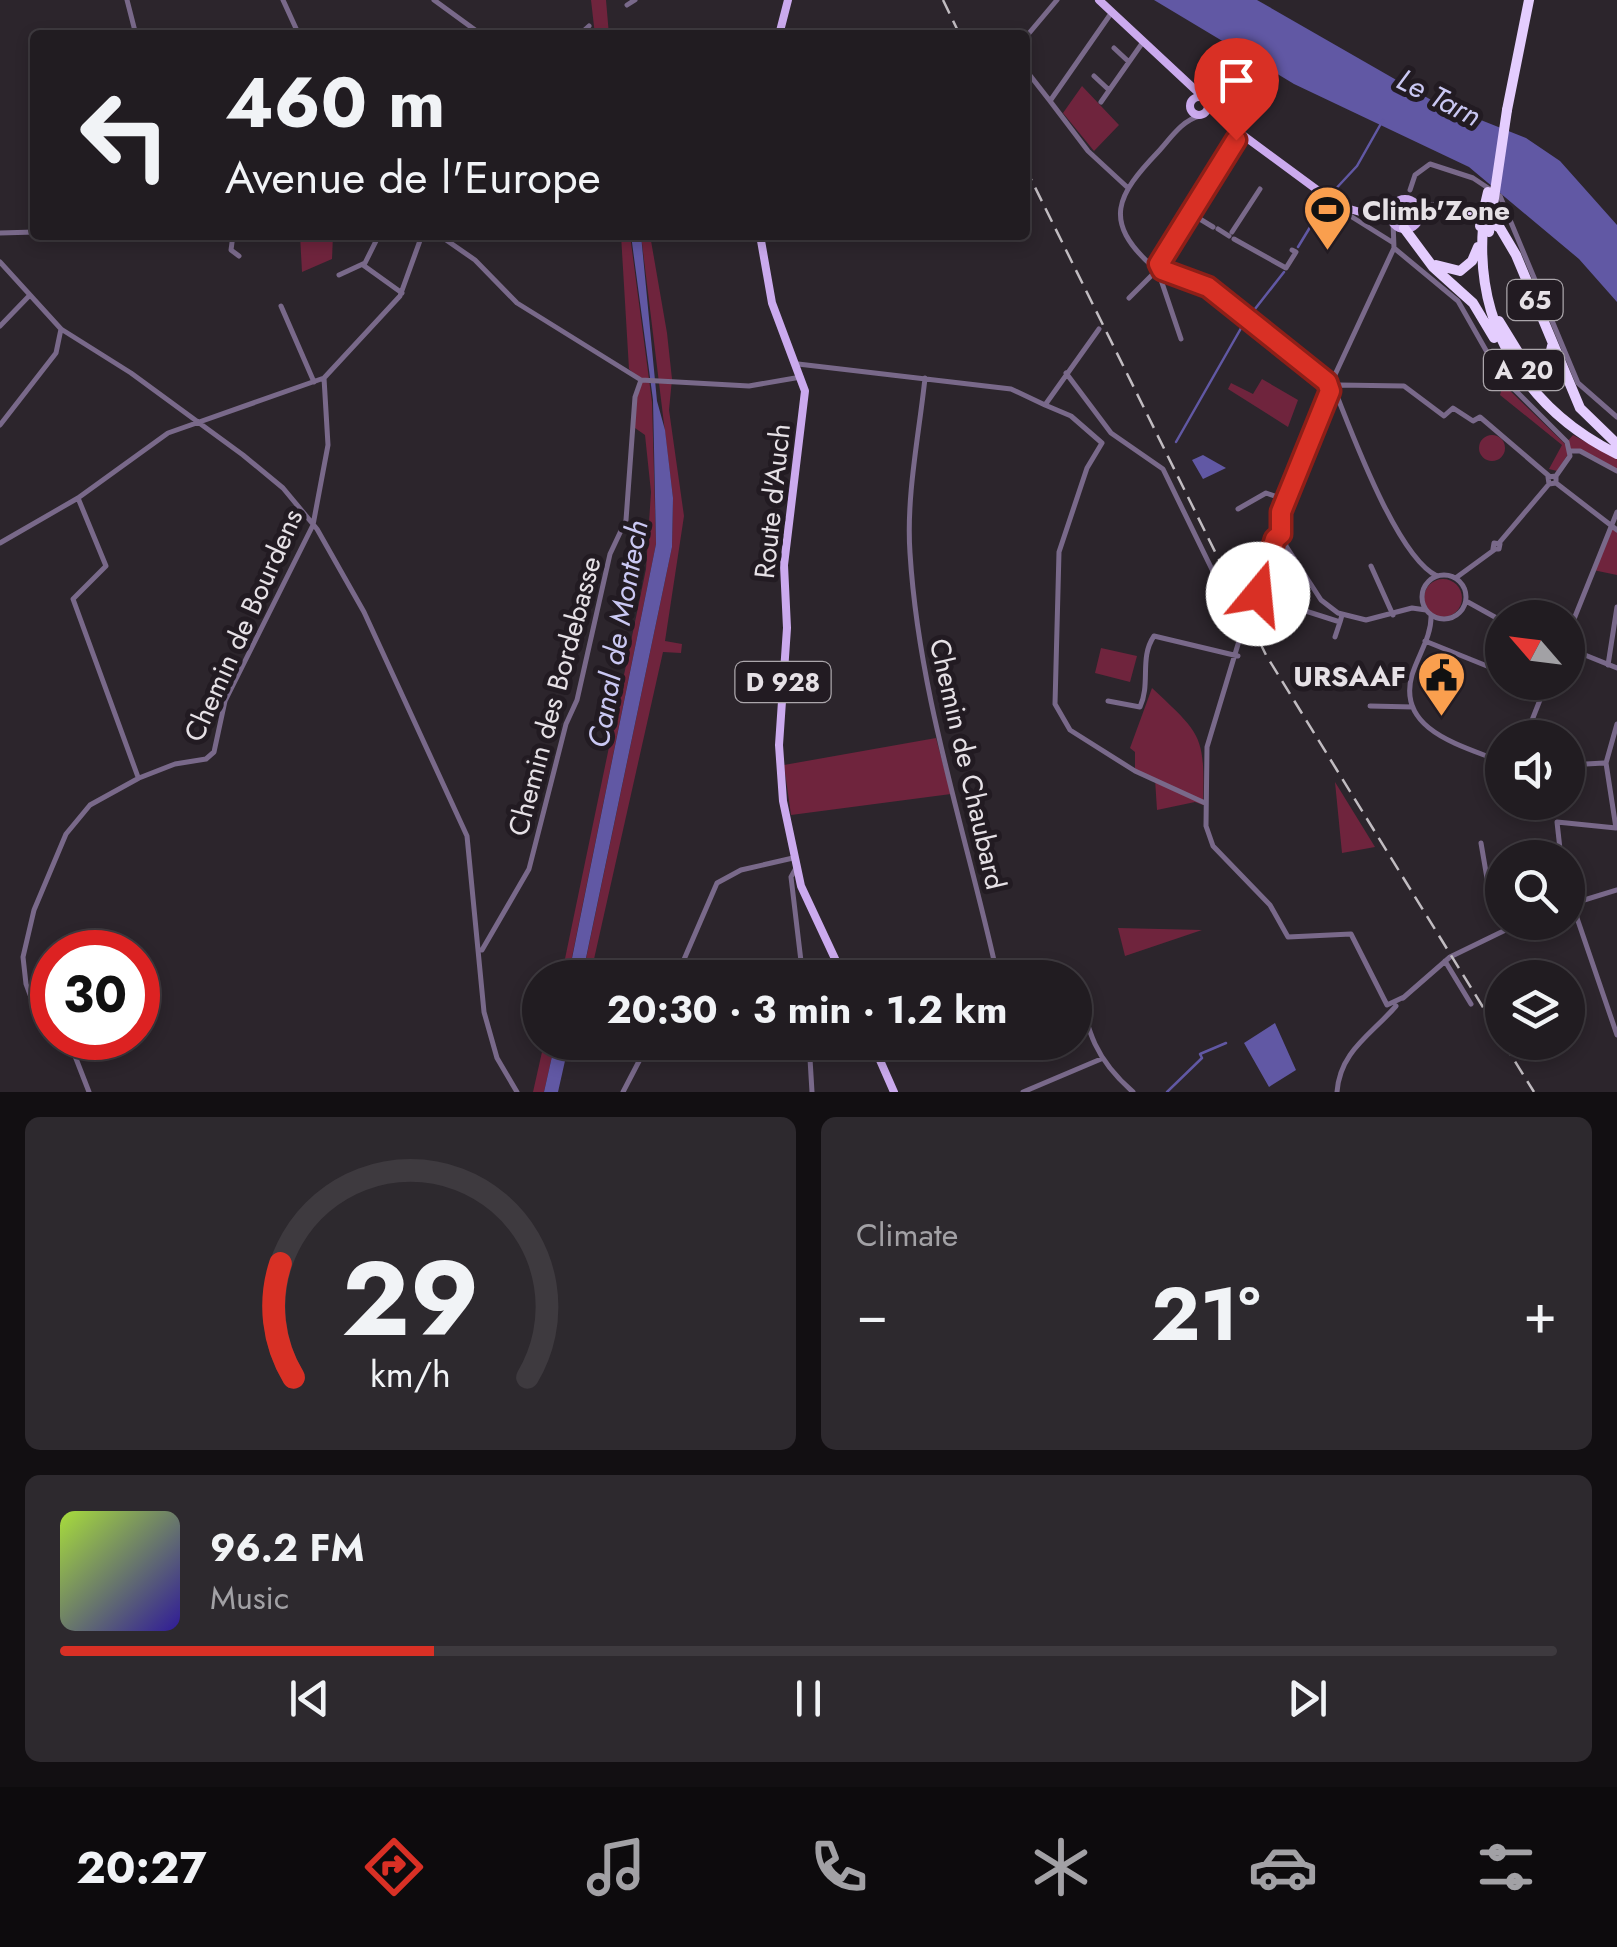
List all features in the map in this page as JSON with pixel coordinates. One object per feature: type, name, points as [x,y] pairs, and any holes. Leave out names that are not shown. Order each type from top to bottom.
[{"type":"highway","name":"A 20","points":[[1526,0],[1488,192],[1484,280],[1493,320],[1512,362],[1535,394],[1575,430],[1617,449]]},
{"type":"highway","name":"A 20","points":[[1504,109],[1484,229],[1499,321],[1525,372],[1550,403],[1617,449]]},
{"type":"highway","name":"65","points":[[1417,206],[1472,210],[1500,228],[1516,255],[1576,400],[1617,449]]},
{"type":"highway","name":"65","points":[[1402,225],[1430,213],[1465,212],[1498,230],[1551,344],[1552,360],[1547,368],[1538,372],[1526,368],[1499,321]]},
{"type":"highway","name":"65","points":[[1402,225],[1429,258],[1452,272],[1472,262],[1484,229]]},
{"type":"highway","name":"65","points":[[1402,225],[1433,267],[1473,302],[1519,378],[1535,394]]},
{"type":"main road","points":[[779,30],[788,0]]},
{"type":"main road","points":[[1100,0],[1240,134],[1328,198],[1360,214],[1402,225]]},
{"type":"main road","points":[[1186,84],[1190,105],[1202,115],[1223,119]]},
{"type":"main road","points":[[1190,105],[1205,100]]},
{"type":"main road","points":[[1202,115],[1205,100]]},
{"type":"main road","points":[[1360,214],[1391,209],[1403,199],[1417,206],[1402,225]]},
{"type":"main road","points":[[1391,209],[1402,225]]},
{"type":"main road","name":"D 928","points":[[761,240],[772,302],[802,377]]},
{"type":"main road","name":"Route d'Auch","points":[[802,377],[802,426],[785,556],[787,628],[780,744],[783,801],[794,863],[836,960]]},
{"type":"main road","points":[[880,1060],[894,1092]]},
{"type":"street","points":[[135,30],[128,2],[136,0]]},
{"type":"street","points":[[282,0],[297,30]]},
{"type":"street","points":[[434,0],[465,30]]},
{"type":"street","points":[[627,5],[635,0]]},
{"type":"street","points":[[1030,32],[1056,0]]},
{"type":"street","points":[[1050,101],[1112,12]]},
{"type":"street","points":[[585,30],[590,26]]},
{"type":"street","points":[[1100,102],[1143,42]]},
{"type":"street","points":[[1114,48],[1129,62]]},
{"type":"street","points":[[1030,75],[1088,150],[1127,187]]},
{"type":"street","points":[[1094,76],[1110,90]]},
{"type":"street","points":[[1190,105],[1183,124],[1127,187],[1120,205],[1122,229],[1131,246],[1157,270],[1202,282],[1330,380],[1380,498],[1424,568],[1426,583],[1422,596],[1412,608],[1366,620],[1341,618],[1259,596],[1275,539],[1281,534]]},
{"type":"street","points":[[1183,124],[1202,115]]},
{"type":"street","points":[[1129,298],[1157,270],[1240,134]]},
{"type":"street","points":[[1410,190],[1415,175],[1430,164],[1473,178],[1500,196],[1578,383],[1617,417]]},
{"type":"street","points":[[1232,236],[1260,189]]},
{"type":"street","points":[[1344,212],[1393,245],[1458,301],[1500,375],[1571,451],[1580,451],[1617,471]]},
{"type":"street","points":[[1190,213],[1286,268],[1296,252],[1292,250]]},
{"type":"street","points":[[1341,618],[1321,600],[1281,534],[1280,517],[1334,389],[1330,380],[1402,225]]},
{"type":"street","points":[[0,232],[30,232]]},
{"type":"street","points":[[232,240],[231,250],[239,256]]},
{"type":"street","points":[[339,275],[363,264],[378,240]]},
{"type":"street","points":[[0,542],[78,498],[154,442],[195,421],[324,378],[402,292],[420,240]]},
{"type":"street","points":[[446,240],[475,260],[529,312],[644,380],[749,386],[802,377]]},
{"type":"street","points":[[0,262],[61,329],[131,372],[283,488],[313,525],[364,612],[467,836],[486,1022],[497,1058],[518,1092]]},
{"type":"street","points":[[363,264],[402,292]]},
{"type":"street","points":[[1157,270],[1180,339]]},
{"type":"street","points":[[0,326],[29,296]]},
{"type":"street","points":[[281,306],[314,382]]},
{"type":"street","points":[[0,426],[56,353],[61,329]]},
{"type":"street","points":[[1045,404],[1099,329]]},
{"type":"street","points":[[798,364],[1011,388],[1070,416],[1102,443],[1087,468],[1059,552],[1055,704],[1070,730],[1135,771],[1205,804]]},
{"type":"street","points":[[1066,373],[1111,433],[1163,470],[1241,629],[1238,656],[1207,747],[1205,804],[1213,846],[1270,905],[1288,938],[1351,934],[1386,1004],[1404,996]]},
{"type":"street","name":"Chemin de Bourdens","points":[[30,995],[26,984],[27,928],[66,834],[90,806],[139,778],[175,764],[206,759],[214,752],[225,701],[313,525],[328,445],[324,378]]},
{"type":"street","name":"Chemin de Chaubard","points":[[925,378],[909,523],[916,631],[925,687],[993,960]]},
{"type":"street","name":"Chemin des Bordebasse","points":[[480,952],[530,869],[566,724],[577,700],[610,554],[626,520],[635,397],[644,380]]},
{"type":"street","points":[[1334,389],[1404,386],[1444,416],[1453,408],[1470,420],[1480,417],[1614,529]]},
{"type":"street","points":[[1424,568],[1437,576],[1454,578],[1470,572],[1494,550],[1493,544],[1500,543],[1571,451]]},
{"type":"street","points":[[1238,509],[1266,493],[1286,500]]},
{"type":"street","points":[[78,498],[106,566],[73,600],[139,778]]},
{"type":"street","points":[[1584,600],[1614,529],[1617,512]]},
{"type":"street","points":[[1371,566],[1394,615]]},
{"type":"street","points":[[1460,611],[1470,572]]},
{"type":"street","points":[[1426,583],[1437,576]]},
{"type":"street","points":[[1454,578],[1464,588]]},
{"type":"street","points":[[1422,596],[1430,629],[1410,685],[1413,708],[1422,724],[1438,736],[1485,755]]},
{"type":"street","points":[[1465,601],[1476,611]]},
{"type":"street","points":[[1608,665],[1617,607]]},
{"type":"street","points":[[1412,608],[1442,619]]},
{"type":"street","points":[[1430,629],[1460,611],[1485,614]]},
{"type":"street","points":[[1335,637],[1341,618]]},
{"type":"street","points":[[1108,701],[1140,706],[1148,688],[1145,660],[1154,636],[1238,656]]},
{"type":"street","points":[[1426,642],[1485,665]]},
{"type":"street","points":[[1585,656],[1617,668]]},
{"type":"street","points":[[1370,706],[1413,708]]},
{"type":"street","points":[[1557,840],[1554,827],[1560,821],[1616,828],[1606,763],[1617,724]]},
{"type":"street","points":[[1585,764],[1606,763]]},
{"type":"street","points":[[1481,842],[1485,866]]},
{"type":"street","points":[[684,960],[717,883],[742,870],[794,863],[792,877],[801,960]]},
{"type":"street","points":[[1585,900],[1617,890]]},
{"type":"street","points":[[1337,1092],[1340,1070],[1349,1053],[1404,996],[1445,961],[1486,940]]},
{"type":"street","points":[[1585,940],[1617,1035]]},
{"type":"street","points":[[1445,961],[1470,1004]]},
{"type":"street","points":[[1092,1043],[1100,1058],[1133,1092]]},
{"type":"street","points":[[1023,1092],[1100,1058]]},
{"type":"street","points":[[77,1060],[89,1092]]},
{"type":"street","points":[[623,1092],[640,1060]]},
{"type":"street","points":[[810,1060],[812,1092]]},
{"type":"shaded area","points":[[591,0],[606,0],[609,30],[594,30]]},
{"type":"shaded area","name":"Le Tarn","points":[[1154,0],[1257,0],[1433,101],[1526,138],[1560,161],[1617,225],[1617,302],[1579,259],[1469,167],[1294,84]]},
{"type":"shaded area","points":[[1232,47],[1266,67],[1233,122],[1202,92]]},
{"type":"shaded area","points":[[1082,86],[1119,125],[1094,151],[1063,113]]},
{"type":"shaded area","points":[[300,240],[333,240],[332,259],[302,272]]},
{"type":"shaded area","points":[[621,240],[631,240],[652,402],[656,544],[571,960],[565,960],[646,569],[651,492],[645,435],[635,428],[635,397],[641,380],[629,369]]},
{"type":"shaded area","points":[[632,240],[641,240],[657,401],[665,430],[673,498],[672,547],[586,960],[572,960],[656,544],[653,400]]},
{"type":"shaded area","points":[[642,240],[651,240],[667,333],[672,379],[669,410],[684,516],[665,641],[682,644],[681,653],[663,652],[594,960],[586,960],[672,547],[673,498]]},
{"type":"shaded area","points":[[1262,379],[1298,400],[1288,427],[1228,389],[1231,383],[1253,394]]},
{"type":"shaded area","points":[[1503,384],[1566,445],[1568,454],[1557,471],[1549,469],[1562,445],[1500,395]]},
{"type":"shaded area","points":[[1492,435],[1501,439],[1505,448],[1501,457],[1492,461],[1483,457],[1479,448],[1483,439]]},
{"type":"shaded area","points":[[1573,435],[1617,459],[1617,471],[1580,451],[1571,451],[1567,442]]},
{"type":"shaded area","points":[[1203,455],[1226,468],[1203,479],[1192,460]]},
{"type":"shaded area","points":[[1611,527],[1617,530],[1617,575],[1593,570]]},
{"type":"shaded area","points":[[1443,579],[1457,584],[1462,598],[1457,612],[1443,617],[1429,612],[1424,598],[1429,584]]},
{"type":"shaded area","points":[[1101,648],[1137,656],[1130,682],[1095,673]]},
{"type":"shaded area","points":[[1152,688],[1197,738],[1203,764],[1203,805],[1195,802],[1157,810],[1155,779],[1135,769],[1135,752],[1130,748]]},
{"type":"shaded area","points":[[936,738],[951,794],[791,815],[784,765]]},
{"type":"shaded area","points":[[1335,782],[1375,847],[1342,853]]},
{"type":"shaded area","points":[[1118,928],[1202,930],[1125,956]]},
{"type":"shaded area","points":[[1275,1023],[1296,1070],[1269,1087],[1244,1043]]},
{"type":"shaded area","points":[[540,1060],[551,1060],[544,1092],[533,1092]]},
{"type":"shaded area","points":[[551,1060],[565,1060],[558,1092],[544,1092]]},
{"type":"waterway","points":[[1330,195],[1357,166],[1383,120]]},
{"type":"waterway","points":[[1298,247],[1326,201]]},
{"type":"waterway","points":[[1176,442],[1244,323],[1284,272]]},
{"type":"waterway","points":[[1167,1092],[1202,1058],[1200,1054],[1226,1043]]},
{"type":"railway","points":[[943,0],[958,30]]},
{"type":"railway","points":[[1030,177],[1266,655],[1485,1010]]},
{"type":"railway","points":[[1514,1060],[1534,1092]]},
{"type":"place","name":"Climb'Zone","points":[[1327,252]]},
{"type":"place","name":"URSAAF","points":[[1441,718]]},
{"type":"route","points":[[1236,140],[1159,264],[1162,270],[1202,282],[1327,382],[1330,391],[1308,437],[1281,512],[1281,534],[1275,539],[1258,594]]},
{"type":"water label","name":"Canal de Montech","points":[[618,634]]}]
